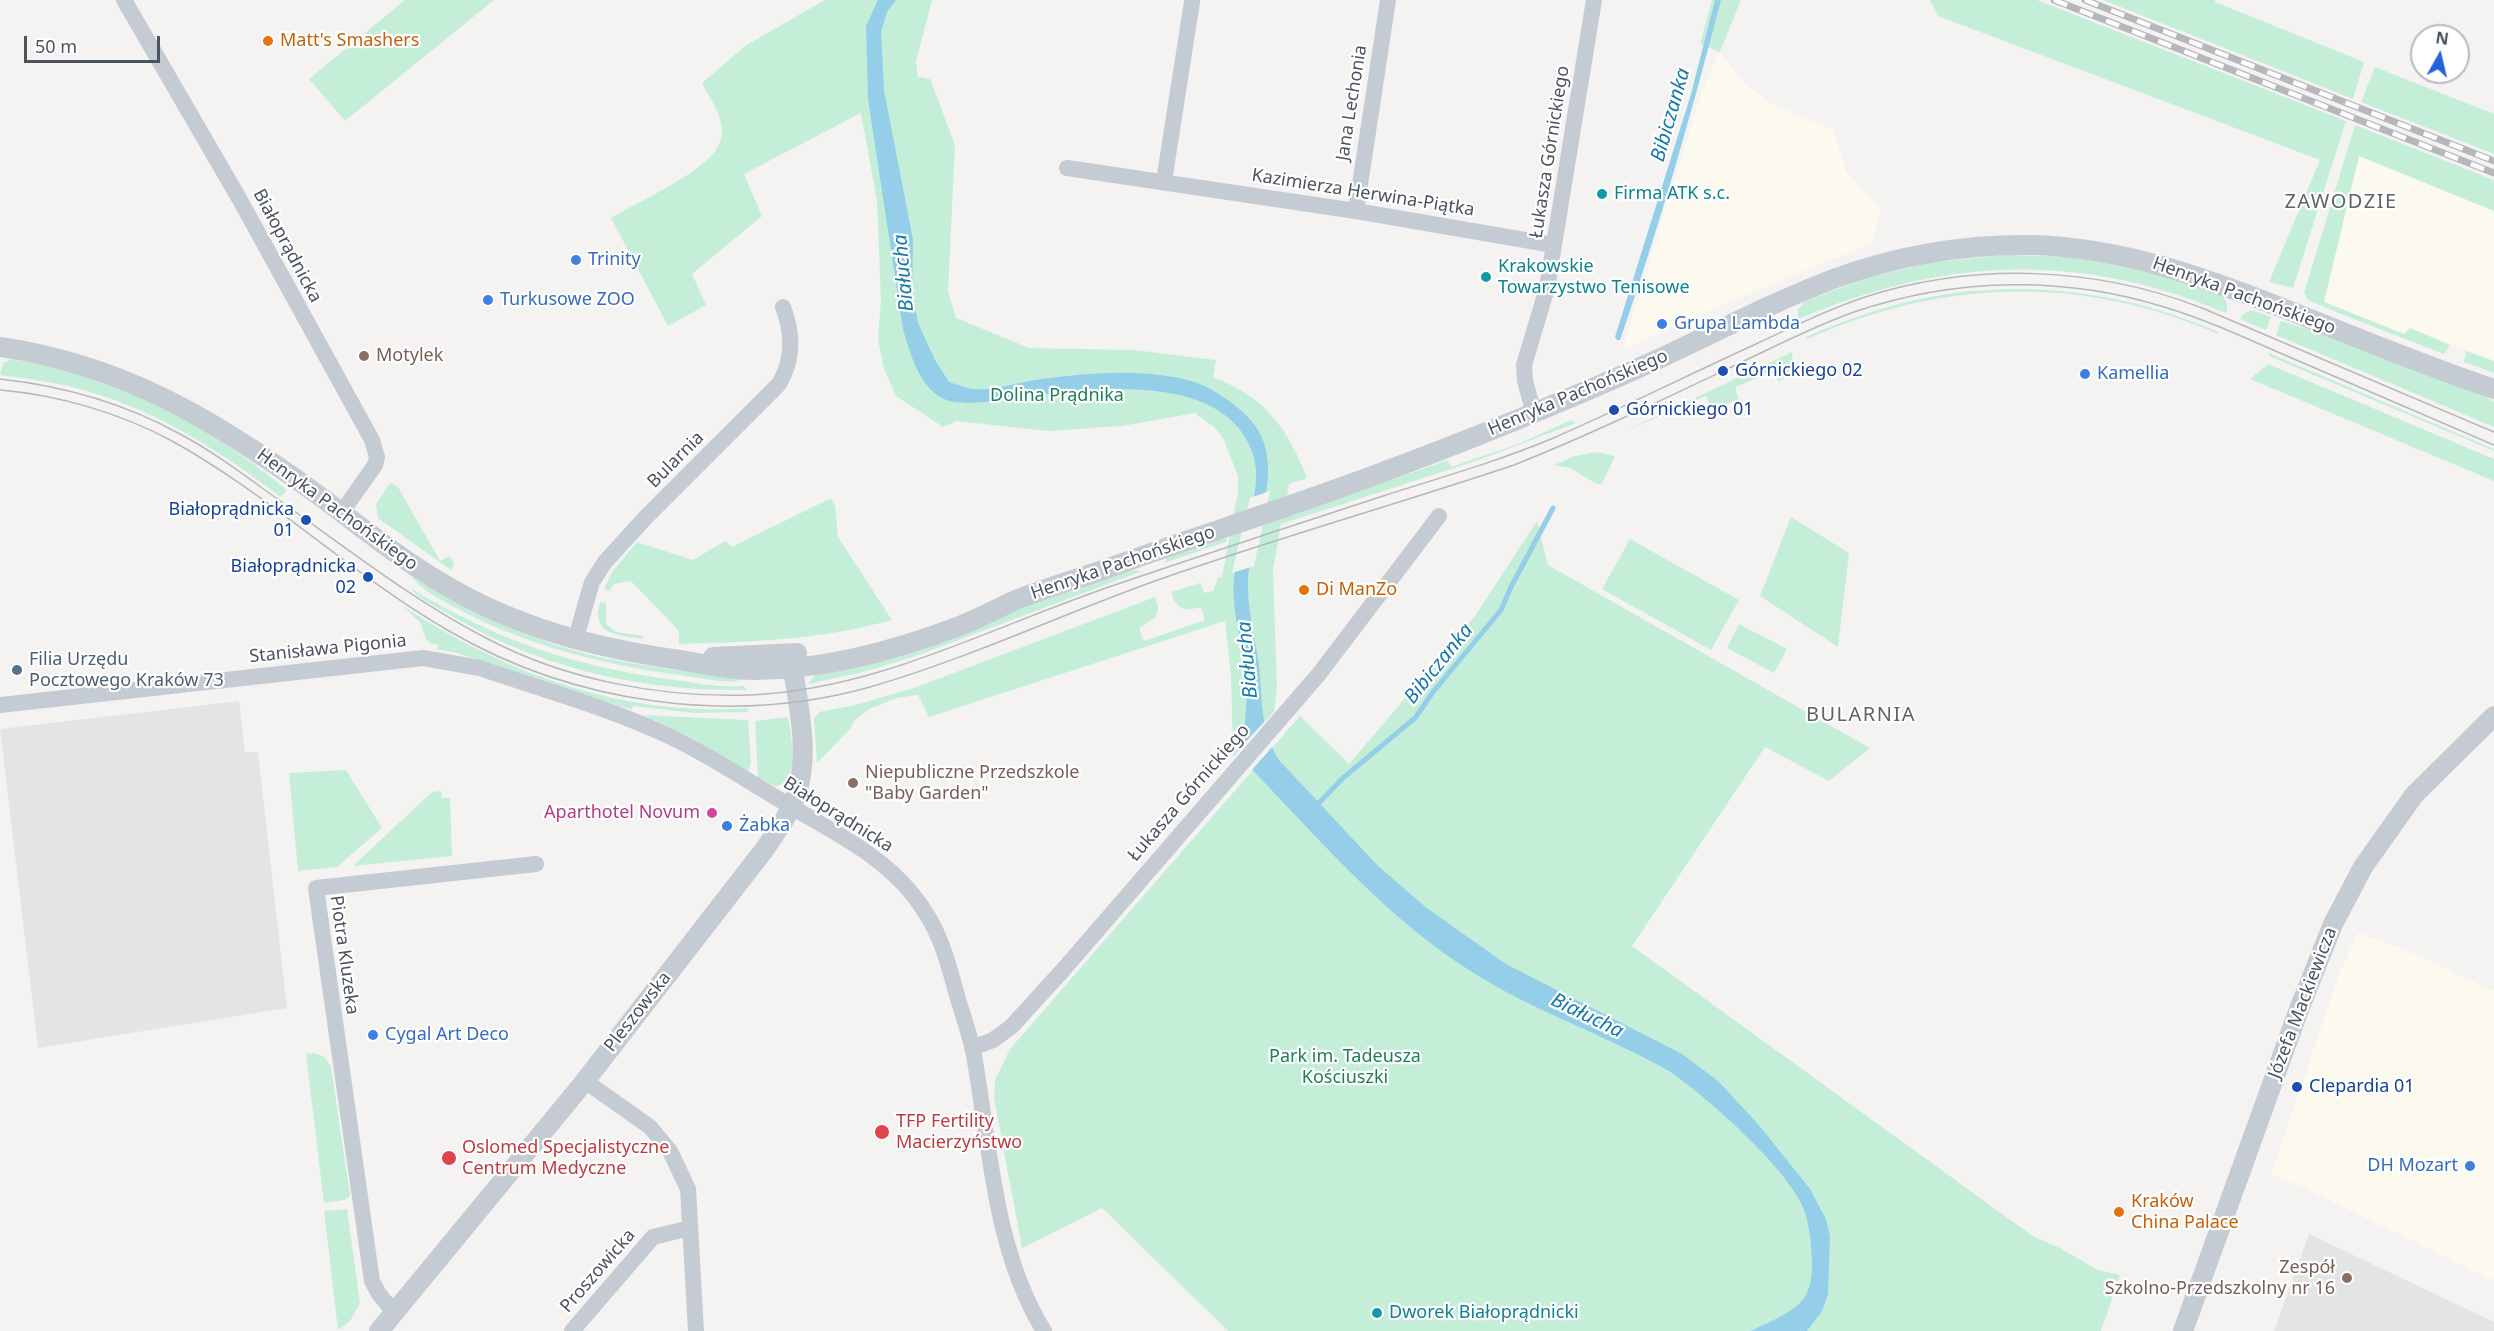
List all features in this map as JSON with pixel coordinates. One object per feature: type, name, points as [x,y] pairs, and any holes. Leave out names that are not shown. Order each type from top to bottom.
[{"type":"street","name":"Białoprądnicka","points":[[124,0],[240,200],[372,440],[376,457],[375,465],[342,512]]},
{"type":"street","name":"Jana Lechonia","points":[[1356,211],[1388,0]]},
{"type":"street","name":"Łukasza Górnickiego","points":[[1534,413],[1525,381],[1524,365],[1546,288],[1594,0]]},
{"type":"street","points":[[1164,181],[1192,3]]},
{"type":"street","name":"Kazimierza Herwina-Piątka","points":[[1067,168],[1164,181],[1554,244]]},
{"type":"street","name":"Henryka Pachońskiego","points":[[0,347],[78,363],[113,374],[200,416],[233,436],[342,512],[401,557],[454,590],[520,622],[575,640],[632,654],[678,660],[719,669],[752,670],[792,661],[857,656],[932,636],[973,621],[1015,601],[1370,477],[1534,413],[1636,370],[1837,278],[1924,254],[2004,245],[2086,249],[2136,258],[2175,268],[2491,389]]},
{"type":"street","name":"Bularnia","points":[[575,640],[592,582],[605,562],[646,517],[779,384],[788,367],[791,349],[790,332],[783,307]]},
{"type":"street","name":"Łukasza Górnickiego","points":[[972,1048],[993,1040],[1011,1027],[1063,970],[1347,639],[1439,516]]},
{"type":"street","name":"Stanisława Pigonia","points":[[0,705],[423,658],[480,668]]},
{"type":"street","name":"Pleszowska","points":[[379,1331],[393,1311],[418,1285],[585,1081],[764,850],[790,807],[798,788],[802,755],[792,661]]},
{"type":"street","name":"Białoprądnicka","points":[[480,668],[663,733],[865,851],[912,893],[930,919],[947,956],[972,1048],[986,1147],[1010,1251],[1034,1316],[1044,1331]]},
{"type":"street","name":"Józefa Mackiewicza","points":[[2182,1331],[2306,990],[2333,924],[2363,867],[2414,795],[2494,716]]},
{"type":"street","name":"Piotra Kluzeka","points":[[393,1311],[372,1281],[315,888],[536,864]]},
{"type":"street","points":[[585,1081],[650,1127],[670,1151],[688,1189],[696,1331]]},
{"type":"street","name":"Proszowicka","points":[[572,1331],[653,1237],[690,1228]]},
{"type":"shaded area","points":[[1720,52],[1743,82],[1772,104],[1833,130],[1846,172],[1881,209],[1872,243],[1703,313],[1622,350],[1702,91]]},
{"type":"shaded area","points":[[2359,155],[2494,211],[2494,361],[2410,328],[2405,334],[2324,302]]},
{"type":"shaded area","points":[[239,701],[245,752],[258,752],[287,1008],[38,1048],[0,729]]},
{"type":"shaded area","name":"DH Mozart","points":[[2358,933],[2399,947],[2494,991],[2494,1280],[2271,1174],[2339,975]]},
{"type":"shaded area","name":"Zespół Szkolno-Przedszkolny nr 16","points":[[2309,1234],[2494,1322],[2494,1331],[2274,1331]]},
{"type":"green space","points":[[405,0],[494,0],[345,121],[309,79]]},
{"type":"green space","name":"Dolina Prądnika","points":[[825,0],[932,0],[916,62],[918,77],[930,79],[955,145],[948,291],[956,318],[1029,348],[1134,350],[1216,360],[1213,377],[1247,394],[1272,416],[1291,444],[1307,478],[1289,484],[1283,518],[1448,460],[1451,467],[1518,444],[1571,420],[1576,423],[1476,461],[1281,524],[1273,570],[1277,687],[1274,712],[1233,757],[1231,676],[1225,621],[929,717],[918,695],[896,698],[869,709],[854,721],[850,729],[817,763],[814,719],[819,712],[855,705],[914,688],[1155,597],[1158,608],[1156,617],[1139,628],[1144,641],[1205,620],[1201,607],[1185,609],[1178,606],[1171,592],[1200,583],[1204,593],[1213,591],[1218,578],[1222,577],[1238,491],[1238,476],[1223,438],[1214,427],[1195,413],[1122,426],[1048,431],[956,421],[943,427],[896,396],[884,369],[878,339],[881,300],[877,201],[861,113],[744,174],[762,216],[692,274],[706,305],[668,326],[611,218],[688,175],[709,158],[719,145],[721,123],[702,83],[745,46]]},
{"type":"green space","points":[[1712,0],[1741,0],[1720,52],[1700,44]]},
{"type":"green space","points":[[1930,0],[2037,0],[2346,121],[2293,288],[2269,282],[2320,160],[1938,16]]},
{"type":"green space","points":[[2103,0],[2215,0],[2215,2],[2364,62],[2353,99]]},
{"type":"green space","points":[[2375,67],[2410,81],[2410,84],[2418,84],[2494,114],[2494,154],[2361,102]]},
{"type":"green space","points":[[2355,125],[2494,180],[2494,211],[2359,156],[2324,302],[2404,334],[2410,328],[2450,345],[2444,354],[2308,300],[2304,293]]},
{"type":"green space","points":[[2009,255],[2074,257],[2130,266],[2218,293],[2226,302],[2227,310],[2226,313],[2171,293],[2118,279],[2064,271],[2012,270],[1959,274],[1906,283],[1852,298],[1798,319],[1798,310],[1805,301],[1867,278],[1932,262]]},
{"type":"green space","points":[[2009,289],[2063,291],[2116,299],[2168,313],[2219,332],[2218,334],[2167,315],[2115,301],[2063,293],[2012,292],[1960,295],[1909,304],[1858,319],[1807,339],[1806,337],[1855,317],[1905,302],[1956,293]]},
{"type":"green space","points":[[2251,310],[2271,317],[2266,330],[2240,319],[2243,314]]},
{"type":"green space","points":[[2281,321],[2338,338],[2481,394],[2494,402],[2494,427],[2276,335]]},
{"type":"green space","points":[[2466,351],[2494,361],[2494,373],[2464,362]]},
{"type":"green space","points":[[1792,352],[1790,369],[1779,382],[1773,372],[1735,387],[1739,399],[1712,410],[1706,396],[1621,433]]},
{"type":"green space","points":[[2269,353],[2494,449],[2494,451],[2269,356]]},
{"type":"green space","points":[[12,359],[96,378],[145,398],[209,433],[249,460],[287,490],[281,497],[214,450],[142,411],[68,386],[0,375],[3,363]]},
{"type":"green space","points":[[2268,364],[2494,459],[2494,481],[2250,379]]},
{"type":"green space","points":[[1596,452],[1615,456],[1602,484],[1597,484],[1570,468],[1554,465],[1575,456]]},
{"type":"green space","points":[[390,483],[398,487],[440,561],[450,556],[454,563],[451,570],[378,518],[376,504]]},
{"type":"green space","points":[[831,498],[835,506],[838,537],[892,620],[812,636],[760,641],[679,644],[679,631],[631,581],[614,584],[610,591],[604,589],[612,572],[637,542],[693,560],[725,541],[732,547]]},
{"type":"green space","points":[[1791,517],[1849,553],[1838,647],[1760,596]]},
{"type":"green space","name":"Park im. Tadeusza Kościuszki","points":[[1537,521],[1548,565],[1870,748],[1829,781],[1765,747],[1632,946],[2034,1237],[2060,1248],[2098,1270],[2120,1275],[2101,1331],[1228,1331],[1102,1208],[1022,1248],[994,1098],[995,1080],[1010,1049],[1300,716],[1349,764],[1475,616]]},
{"type":"green space","points":[[1227,537],[1226,542],[1164,563],[1167,557]]},
{"type":"green space","points":[[1630,539],[1739,600],[1711,650],[1602,589]]},
{"type":"green space","points":[[1129,570],[1142,571],[916,656],[860,673],[808,684],[816,674]]},
{"type":"green space","points":[[410,575],[484,616],[564,647],[635,664],[745,679],[724,681],[625,666],[538,643],[482,621],[454,607],[419,585]]},
{"type":"green space","points":[[412,589],[475,623],[539,649],[571,659],[639,674],[710,685],[744,686],[747,690],[707,689],[629,681],[552,661],[515,648],[479,631],[426,601]]},
{"type":"green space","points":[[600,602],[606,603],[606,624],[616,632],[643,636],[642,639],[615,634],[603,627],[598,613]]},
{"type":"green space","points":[[401,605],[481,651],[523,670],[566,685],[610,697],[654,705],[700,709],[747,708],[748,712],[694,713],[633,706],[632,710],[457,653],[437,649],[438,644],[431,644],[426,639],[420,622]]},
{"type":"green space","points":[[1739,624],[1787,649],[1774,673],[1727,648]]},
{"type":"green space","points":[[643,715],[748,720],[751,764],[748,772],[693,739]]},
{"type":"green space","points":[[788,717],[793,752],[791,770],[783,784],[775,786],[758,778],[755,721]]},
{"type":"green space","points":[[346,770],[382,828],[337,867],[298,871],[289,773]]},
{"type":"green space","points":[[441,791],[442,798],[450,798],[452,856],[353,866],[432,792]]},
{"type":"green space","points":[[314,1053],[325,1057],[331,1067],[350,1195],[345,1200],[324,1203],[306,1054]]},
{"type":"green space","points":[[347,1209],[360,1303],[350,1321],[338,1330],[324,1211]]},
{"type":"water","name":"Białucha","points":[[878,0],[896,0],[887,12],[881,32],[884,90],[913,240],[912,293],[918,323],[935,360],[949,382],[982,389],[1042,379],[1098,374],[1154,374],[1198,383],[1216,392],[1238,408],[1256,426],[1265,446],[1268,467],[1267,490],[1251,559],[1248,581],[1249,600],[1260,672],[1264,720],[1271,745],[1278,759],[1378,866],[1428,909],[1506,964],[1682,1054],[1718,1081],[1758,1124],[1810,1189],[1826,1219],[1830,1236],[1828,1295],[1822,1311],[1807,1331],[1751,1331],[1795,1308],[1803,1300],[1810,1284],[1812,1261],[1807,1220],[1794,1190],[1744,1133],[1669,1071],[1493,985],[1437,948],[1377,898],[1322,844],[1242,759],[1247,684],[1233,590],[1237,563],[1254,499],[1256,468],[1253,454],[1237,426],[1213,407],[1183,396],[1149,390],[1077,391],[968,403],[942,398],[921,377],[903,329],[868,99],[866,26]]},
{"type":"water","points":[[1715,0],[1721,0],[1686,129],[1634,298],[1620,340],[1617,340],[1615,337],[1691,94]]},
{"type":"pier","points":[[1270,491],[1254,566],[1232,573],[1250,498]]},
{"type":"pier","points":[[1266,720],[1274,745],[1250,772],[1239,761],[1239,749]]},
{"type":"waterway","name":"Bibiczanka","points":[[1314,808],[1343,778],[1415,718],[1433,692],[1501,610],[1553,508]]},
{"type":"tram line","points":[[0,379],[47,386],[93,398],[137,413],[180,434],[226,462],[402,588],[457,622],[516,653],[548,665],[614,683],[648,689],[716,695],[797,691],[889,669],[934,654],[1112,586],[1509,455],[1577,428],[1837,307],[1907,286],[1949,278],[1992,274],[2077,277],[2161,294],[2202,308],[2494,432]]},
{"type":"tram line","points":[[0,390],[44,396],[89,407],[131,422],[172,441],[243,486],[413,609],[497,656],[548,676],[600,691],[654,701],[709,706],[763,705],[817,699],[906,676],[1155,581],[1514,465],[1630,415],[1826,323],[1854,312],[1930,292],[1969,287],[2048,286],[2126,297],[2164,307],[2216,326],[2494,445]]},
{"type":"railway","points":[[2054,0],[2494,173]]},
{"type":"railway","points":[[2085,0],[2494,161]]},
{"type":"place","name":"Matt's Smashers","points":[[268,41]]},
{"type":"place","name":"Firma ATK s.c.","points":[[1602,194]]},
{"type":"place","name":"Trinity","points":[[576,260]]},
{"type":"place","name":"Krakowskie Towarzystwo Tenisowe","points":[[1486,277]]},
{"type":"place","name":"Turkusowe ZOO","points":[[488,300]]},
{"type":"place","name":"Grupa Lambda","points":[[1662,324]]},
{"type":"place","name":"Motylek","points":[[364,356]]},
{"type":"place","name":"Górnickiego 02","points":[[1723,371]]},
{"type":"place","name":"Kamellia","points":[[2085,374]]},
{"type":"place","name":"Górnickiego 01","points":[[1614,410]]},
{"type":"place","name":"Białoprądnicka 01","points":[[306,520]]},
{"type":"place","name":"Białoprądnicka 02","points":[[368,577]]},
{"type":"place","name":"Di ManZo","points":[[1304,590]]},
{"type":"place","name":"Filia Urzędu Pocztowego Kraków 73","points":[[17,670]]},
{"type":"place","name":"Niepubliczne Przedszkole \"Baby Garden\"","points":[[853,783]]},
{"type":"place","name":"Aparthotel Novum","points":[[712,813]]},
{"type":"place","name":"Żabka","points":[[727,826]]},
{"type":"place","name":"Cygal Art Deco","points":[[373,1035]]},
{"type":"place","name":"Clepardia 01","points":[[2297,1087]]},
{"type":"place","name":"TFP Fertility Macierzyństwo","points":[[882,1132]]},
{"type":"place","name":"Oslomed Specjalistyczne Centrum Medyczne","points":[[449,1158]]},
{"type":"place","name":"DH Mozart","points":[[2470,1166]]},
{"type":"place","name":"Kraków China Palace","points":[[2119,1212]]},
{"type":"place","name":"Zespół Szkolno-Przedszkolny nr 16","points":[[2347,1278]]},
{"type":"place","name":"Dworek Białoprądnicki","points":[[1377,1313]]},
{"type":"district","name":"ZAWODZIE","points":[[2341,202]]},
{"type":"district","name":"BULARNIA","points":[[1861,715]]}]
